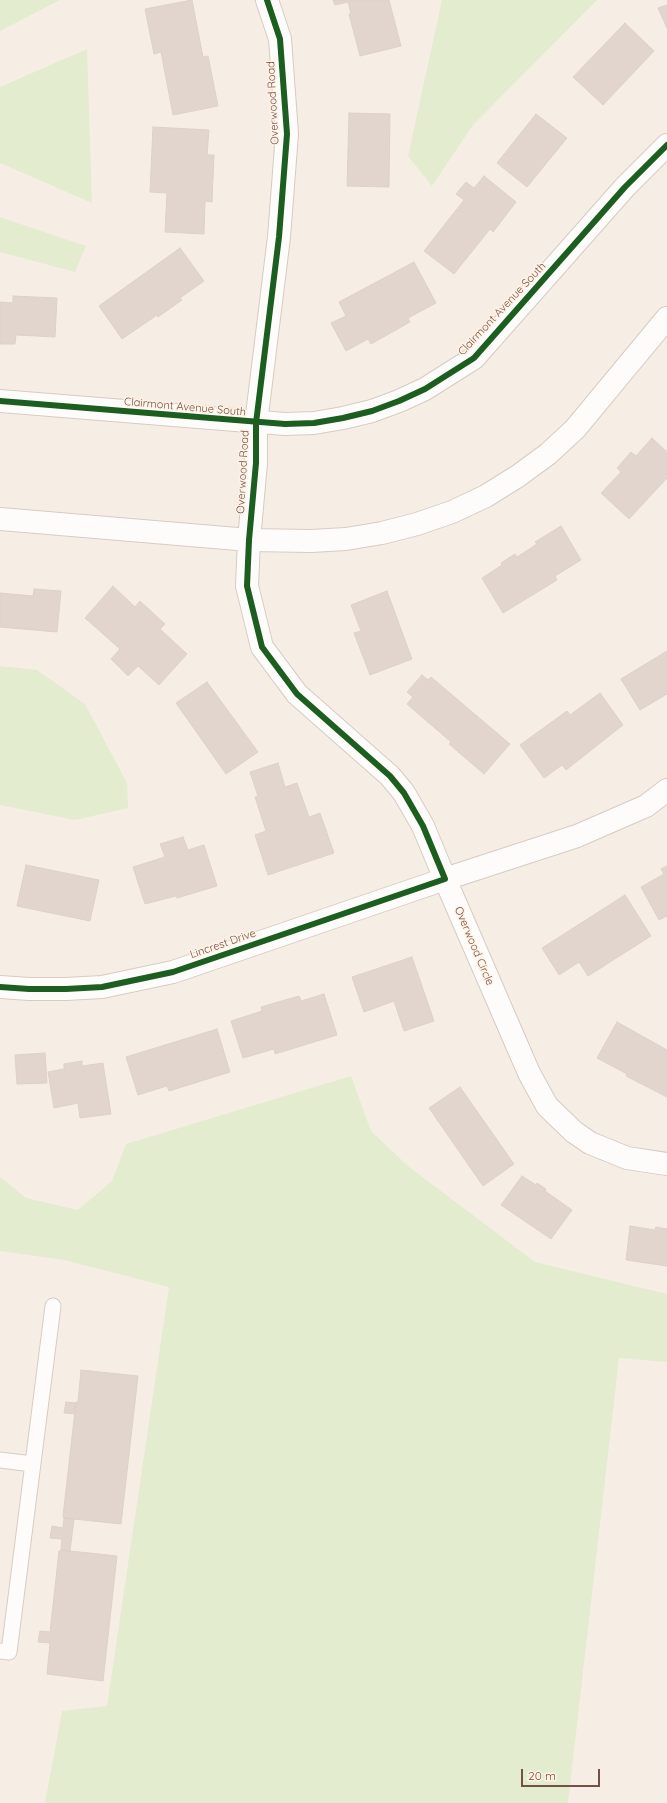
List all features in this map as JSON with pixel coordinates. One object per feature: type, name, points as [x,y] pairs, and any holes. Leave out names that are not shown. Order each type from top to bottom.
[{"type":"street","name":"Overwood Road","points":[[266,0],[280,39],[287,134],[279,237],[256,423],[256,463],[249,540],[247,586],[262,647],[296,694],[390,776],[399,787],[417,815],[445,879]]},
{"type":"street","name":"Clairmont Avenue South","points":[[0,400],[256,423],[285,424],[314,423],[372,411],[425,389],[474,358],[625,187],[667,145]]},
{"type":"street","points":[[0,519],[249,540],[311,541],[346,539],[382,533],[417,524],[452,512],[486,496],[536,463],[575,429],[667,318]]},
{"type":"street","points":[[445,879],[577,836],[646,806],[667,790]]},
{"type":"street","name":"Lincrest Drive","points":[[0,987],[66,989],[102,987],[166,974],[445,879]]},
{"type":"street","name":"Overwood Circle","points":[[445,879],[529,1073],[547,1106],[574,1132],[590,1143],[627,1158],[667,1164]]},
{"type":"lane","points":[[0,1651],[9,1652],[53,1306]]},
{"type":"lane","points":[[0,1460],[32,1464]]},
{"type":"green space","points":[[0,0],[60,0],[0,31]]},
{"type":"green space","points":[[442,0],[597,0],[473,125],[432,186],[408,156]]},
{"type":"green space","points":[[87,49],[92,203],[0,163],[0,87]]},
{"type":"green space","points":[[0,217],[86,246],[75,272],[0,252]]},
{"type":"green space","points":[[0,666],[37,670],[85,704],[127,783],[128,808],[75,820],[0,805]]},
{"type":"green space","points":[[351,1076],[371,1131],[408,1166],[535,1262],[667,1294],[667,1362],[619,1358],[568,1803],[45,1803],[62,1711],[107,1706],[169,1287],[64,1260],[0,1251],[0,1177],[26,1198],[78,1210],[112,1181],[126,1144]]},
{"type":"building","points":[[192,0],[203,57],[208,56],[218,106],[173,115],[161,52],[154,54],[145,9]]},
{"type":"building","points":[[333,0],[389,0],[401,46],[360,56],[349,14],[351,14],[348,2],[335,5]]},
{"type":"building","points":[[667,5],[667,28],[658,8]]},
{"type":"building","points":[[625,23],[654,51],[603,105],[573,77]]},
{"type":"building","points":[[349,113],[390,114],[389,187],[347,186]]},
{"type":"building","points":[[536,114],[567,138],[527,187],[497,163]]},
{"type":"building","points":[[153,127],[209,130],[207,155],[214,155],[212,202],[205,201],[204,234],[165,232],[167,193],[150,192]]},
{"type":"building","points":[[484,176],[516,202],[493,232],[490,229],[454,274],[424,251],[464,200],[456,194],[466,182],[474,188]]},
{"type":"building","points":[[180,248],[204,281],[180,298],[182,300],[158,317],[157,315],[122,339],[99,306]]},
{"type":"building","points":[[414,262],[436,303],[408,318],[410,322],[371,344],[368,339],[346,351],[331,323],[346,316],[339,302]]},
{"type":"building","points":[[13,296],[57,298],[55,337],[16,335],[15,344],[0,344],[0,302],[13,303]]},
{"type":"building","points":[[652,438],[667,452],[667,478],[629,519],[601,493],[621,472],[617,468],[631,452],[636,456]]},
{"type":"building","points":[[561,526],[581,560],[555,576],[557,580],[503,613],[482,578],[502,565],[501,563],[515,554],[517,557],[537,544],[535,542]]},
{"type":"building","points":[[113,586],[135,607],[140,601],[165,624],[160,629],[187,654],[159,685],[138,666],[128,676],[111,659],[120,649],[85,618]]},
{"type":"building","points":[[34,589],[61,591],[57,632],[0,627],[0,593],[33,596]]},
{"type":"building","points":[[387,591],[412,659],[370,675],[354,633],[361,631],[351,605]]},
{"type":"building","points":[[667,651],[667,694],[640,710],[621,679]]},
{"type":"building","points":[[422,675],[428,680],[431,677],[510,744],[484,774],[449,744],[451,742],[407,704],[413,697],[407,692]]},
{"type":"building","points":[[207,682],[258,752],[226,774],[176,703]]},
{"type":"building","points":[[600,693],[623,725],[566,770],[562,765],[544,778],[520,745],[567,711],[570,715]]},
{"type":"building","points":[[278,763],[285,787],[297,783],[309,817],[320,813],[334,853],[268,875],[255,835],[266,831],[255,797],[258,796],[250,772]]},
{"type":"building","points":[[183,837],[188,850],[204,845],[217,886],[177,898],[176,896],[145,904],[133,867],[165,857],[160,844]]},
{"type":"building","points":[[26,865],[99,880],[90,921],[17,906]]},
{"type":"building","points":[[667,866],[667,916],[659,920],[641,887],[664,874],[661,869]]},
{"type":"building","points":[[625,895],[651,936],[588,976],[579,962],[559,975],[542,948]]},
{"type":"building","points":[[412,957],[434,1021],[404,1031],[394,1001],[364,1012],[352,977]]},
{"type":"building","points":[[324,994],[337,1035],[275,1054],[274,1049],[243,1058],[231,1021],[262,1011],[261,1007],[299,996],[301,1001]]},
{"type":"building","points":[[617,1022],[667,1050],[667,1097],[626,1076],[627,1074],[597,1058]]},
{"type":"building","points":[[217,1029],[230,1072],[169,1091],[167,1086],[138,1095],[126,1057]]},
{"type":"building","points":[[45,1053],[47,1083],[17,1084],[15,1055]]},
{"type":"building","points":[[82,1061],[82,1066],[103,1063],[111,1114],[80,1118],[78,1103],[54,1108],[48,1072],[64,1069],[64,1064]]},
{"type":"building","points":[[460,1087],[514,1164],[483,1186],[429,1108]]},
{"type":"building","points":[[522,1176],[536,1185],[537,1183],[546,1189],[545,1191],[572,1210],[551,1239],[501,1205]]},
{"type":"building","points":[[630,1226],[655,1230],[656,1227],[667,1229],[667,1266],[626,1260]]},
{"type":"building","points":[[81,1370],[138,1376],[121,1524],[64,1518],[63,1516]]},
{"type":"building","points":[[66,1402],[76,1403],[75,1414],[64,1413]]},
{"type":"building","points":[[64,1518],[74,1519],[70,1551],[61,1550],[62,1539],[50,1538],[52,1526],[63,1528]]},
{"type":"building","points":[[59,1551],[117,1556],[103,1681],[47,1674],[50,1643],[38,1642],[40,1631],[50,1632]]},
{"type":"cycle path","points":[[0,987],[29,989],[102,987],[173,972],[445,879],[423,826],[404,793],[390,776],[297,694],[262,647],[247,586],[249,540],[256,463],[256,423],[279,237],[287,134],[280,39],[267,0]]},
{"type":"cycle path","points":[[0,401],[285,424],[314,423],[343,418],[372,411],[399,401],[425,389],[474,358],[625,187],[667,145]]}]
